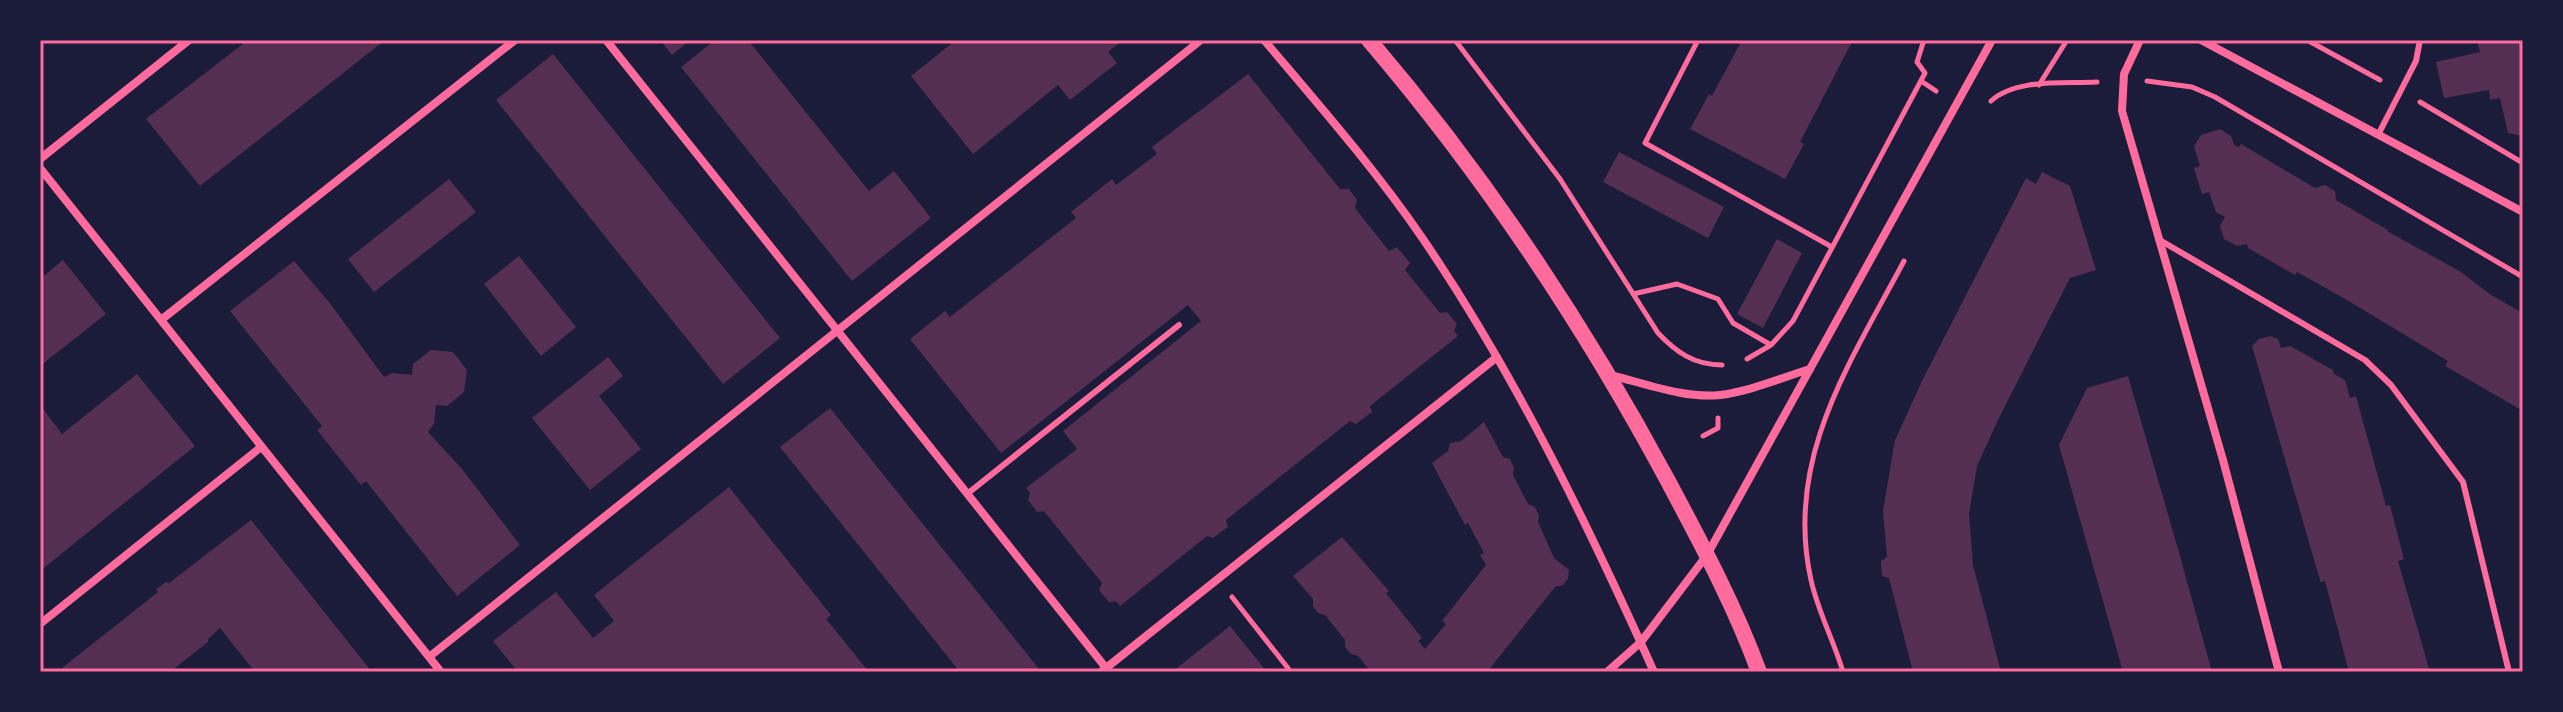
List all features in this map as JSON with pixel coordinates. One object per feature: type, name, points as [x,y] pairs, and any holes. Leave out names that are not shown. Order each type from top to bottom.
[{"type":"main road","points":[[1369,40],[1508,217],[1608,375],[1707,555],[1759,672]]},
{"type":"street","points":[[40,159],[189,40]]},
{"type":"street","points":[[161,320],[515,40]]},
{"type":"street","points":[[606,40],[1104,670],[1497,357]]},
{"type":"street","points":[[429,657],[1201,40]]},
{"type":"street","points":[[1264,40],[1375,174],[1422,237],[1497,357],[1599,553],[1654,672]]},
{"type":"street","points":[[1607,672],[1641,642],[1707,555],[1992,40]]},
{"type":"street","points":[[2140,40],[2122,81],[2122,111],[2223,460],[2279,672]]},
{"type":"street","points":[[2201,40],[2523,212]]},
{"type":"street","points":[[40,168],[441,672]]},
{"type":"street","points":[[1608,375],[1678,391],[1717,395],[1811,369]]},
{"type":"street","points":[[40,624],[261,447]]},
{"type":"lane","points":[[2378,135],[2416,61],[2420,40]]},
{"type":"lane","points":[[2158,239],[2365,360],[2391,385],[2463,482],[2469,496],[2509,672]]},
{"type":"lane","points":[[967,494],[1179,325]]},
{"type":"path","points":[[1455,40],[1560,179],[1658,333],[1674,349],[1693,361],[1733,364]]},
{"type":"path","points":[[1698,40],[1645,143],[1832,247]]},
{"type":"path","points":[[1742,361],[1771,345],[1793,321],[1925,73],[1917,62],[1924,40]]},
{"type":"path","points":[[2039,85],[2067,40]]},
{"type":"path","points":[[1987,106],[2000,93],[2039,85],[2122,81],[2175,83],[2192,87],[2215,97],[2523,277]]},
{"type":"path","points":[[1843,672],[1811,580],[1805,537],[1807,475],[1816,441],[1836,391],[1906,257]]},
{"type":"path","points":[[1633,294],[1677,284],[1718,299],[1733,323],[1771,345]]},
{"type":"path","points":[[1219,580],[1291,672]]},
{"type":"building","points":[[248,40],[385,40],[200,186],[146,119]]},
{"type":"building","points":[[660,40],[690,40],[672,55]]},
{"type":"building","points":[[715,40],[748,40],[869,191],[894,171],[931,218],[852,281],[681,67]]},
{"type":"building","points":[[956,40],[1123,40],[1108,52],[1117,63],[1070,100],[1058,85],[973,154],[911,76]]},
{"type":"building","points":[[1742,40],[1853,40],[1800,142],[1804,144],[1785,179],[1690,129]]},
{"type":"building","points":[[2477,40],[2523,40],[2523,136],[2508,133],[2500,98],[2490,100],[2489,90],[2444,98],[2436,62],[2480,52]]},
{"type":"building","points":[[553,54],[780,338],[723,384],[496,100]]},
{"type":"building","points":[[1248,74],[1340,189],[1349,189],[1357,200],[1355,208],[1389,251],[1397,247],[1410,263],[1405,270],[1440,313],[1447,312],[1457,324],[1454,331],[1458,336],[1370,406],[1372,412],[1356,424],[1350,421],[1226,520],[1228,527],[1213,538],[1207,536],[1120,606],[1116,601],[1109,602],[1099,590],[1102,583],[1044,511],[1037,512],[1028,500],[1030,493],[1026,488],[1077,449],[1063,431],[1201,321],[1188,305],[1001,453],[910,339],[945,311],[950,317],[1076,218],[1071,212],[1112,179],[1116,185],[1157,154],[1152,147]]},
{"type":"building","points":[[2220,129],[2231,136],[2234,145],[2239,147],[2241,144],[2315,188],[2325,185],[2335,191],[2336,200],[2461,272],[2491,295],[2523,313],[2523,411],[2445,366],[2448,361],[2347,300],[2297,272],[2295,275],[2248,248],[2247,244],[2237,246],[2224,239],[2220,226],[2225,217],[2216,212],[2209,192],[2202,194],[2194,168],[2200,166],[2194,146],[2201,135]]},
{"type":"building","points":[[1619,152],[1724,207],[1708,238],[1603,182]]},
{"type":"building","points":[[2042,172],[2070,186],[2096,270],[2070,278],[1977,466],[1969,514],[1973,565],[2001,672],[1913,672],[1889,578],[1882,576],[1881,561],[1887,557],[1883,511],[1895,440],[2026,178],[2036,184]]},
{"type":"building","points":[[449,179],[476,212],[374,292],[348,259]]},
{"type":"building","points":[[1777,239],[1802,253],[1763,328],[1737,314]]},
{"type":"building","points":[[519,256],[576,327],[541,356],[484,284]]},
{"type":"building","points":[[63,260],[106,314],[40,366],[40,279]]},
{"type":"building","points":[[294,261],[329,302],[384,377],[392,373],[412,375],[413,364],[431,350],[453,352],[467,370],[464,392],[447,406],[436,405],[434,424],[428,432],[462,469],[520,545],[457,596],[366,481],[361,485],[317,430],[322,426],[230,311]]},
{"type":"building","points":[[2270,336],[2278,339],[2281,348],[2290,346],[2333,370],[2334,374],[2345,380],[2350,398],[2356,396],[2386,506],[2390,505],[2404,559],[2398,561],[2430,672],[2349,672],[2325,581],[2320,582],[2252,346],[2259,339]]},
{"type":"building","points":[[608,357],[623,376],[599,396],[641,449],[590,490],[532,418]]},
{"type":"building","points":[[137,374],[195,446],[40,571],[40,405],[62,434]]},
{"type":"building","points":[[2128,376],[2212,672],[2123,672],[2059,445],[2087,388]]},
{"type":"building","points":[[830,408],[1039,669],[1036,672],[960,672],[780,447]]},
{"type":"building","points":[[1484,422],[1503,457],[1510,459],[1513,475],[1528,504],[1535,507],[1538,522],[1554,558],[1569,570],[1568,579],[1563,585],[1555,587],[1487,672],[1371,672],[1358,656],[1345,647],[1345,640],[1325,615],[1318,613],[1313,599],[1293,576],[1342,537],[1389,591],[1386,593],[1422,638],[1418,641],[1425,649],[1446,624],[1442,621],[1486,565],[1480,555],[1484,553],[1468,523],[1465,525],[1432,463],[1448,451],[1450,443],[1461,441]]},
{"type":"building","points":[[729,487],[831,615],[826,619],[869,672],[518,672],[493,641],[556,592],[593,638],[614,621],[594,595]]},
{"type":"building","points":[[251,520],[372,672],[255,672],[220,628],[208,642],[170,672],[57,672],[158,592],[156,589],[169,583]]},
{"type":"building","points":[[1230,626],[1267,672],[1172,672]]}]
